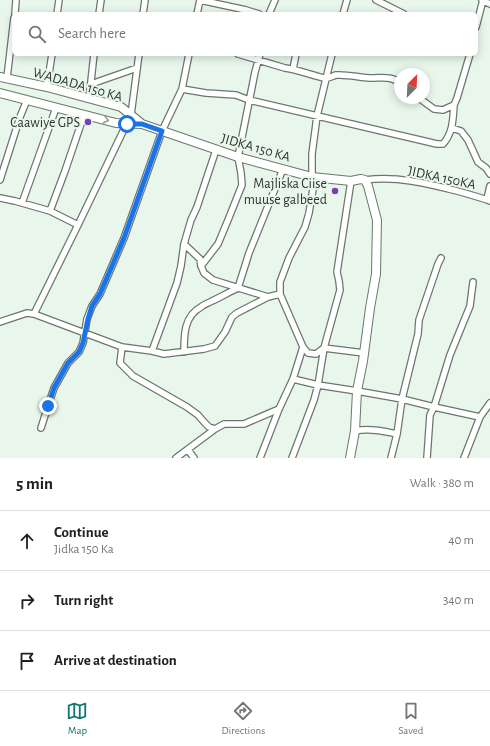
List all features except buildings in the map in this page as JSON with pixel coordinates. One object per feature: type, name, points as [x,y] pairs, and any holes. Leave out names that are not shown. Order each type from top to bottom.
[{"type":"street","points":[[14,12],[16,0]]},
{"type":"street","points":[[57,12],[59,0]]},
{"type":"street","points":[[100,12],[101,0]]},
{"type":"street","points":[[143,12],[145,0]]},
{"type":"street","points":[[197,12],[200,0],[252,12]]},
{"type":"street","points":[[270,12],[275,0]]},
{"type":"street","points":[[344,12],[347,0]]},
{"type":"street","points":[[376,0],[400,12]]},
{"type":"street","points":[[478,18],[482,0],[490,4]]},
{"type":"street","points":[[3,78],[12,29]]},
{"type":"street","points":[[47,87],[52,56]]},
{"type":"street","points":[[89,98],[94,56]]},
{"type":"street","points":[[131,116],[139,56]]},
{"type":"street","points":[[41,428],[54,388],[68,363],[79,352],[83,343],[92,306],[100,294],[124,238],[162,131],[182,89],[189,56]]},
{"type":"street","points":[[293,69],[296,56]]},
{"type":"street","points":[[332,56],[317,116],[312,154],[313,189],[309,213],[305,227],[289,258],[280,282],[280,294],[303,347],[308,353],[316,354],[324,348],[364,352]]},
{"type":"street","points":[[182,89],[206,93],[236,95],[249,100],[437,144],[443,144],[452,128],[454,105],[458,98],[469,56]]},
{"type":"street","points":[[201,266],[218,244],[242,185],[238,157],[255,72],[260,57],[285,68],[326,79],[335,75],[369,78],[388,77],[394,79]]},
{"type":"street","points":[[91,84],[137,68]]},
{"type":"street","name":"WADADA 150 KA","points":[[3,78],[47,87],[121,107],[142,124]]},
{"type":"street","name":"WADADA 150 KA","points":[[0,93],[116,123],[142,124]]},
{"type":"street","points":[[0,180],[27,100]]},
{"type":"street","points":[[427,104],[434,109],[443,110],[454,105]]},
{"type":"street","points":[[22,202],[56,108]]},
{"type":"street","points":[[50,211],[84,115]]},
{"type":"street","points":[[34,314],[127,124]]},
{"type":"street","name":"JIDKA 150 KA","points":[[142,124],[238,157],[312,177],[351,181],[361,179],[365,180]]},
{"type":"street","points":[[452,128],[461,131],[468,140],[478,162],[486,168],[490,174]]},
{"type":"street","points":[[152,351],[177,283],[184,244],[191,220],[197,207],[216,150]]},
{"type":"street","points":[[184,352],[186,324],[192,314],[200,307],[238,288],[283,169]]},
{"type":"street","name":"JIDKA 150KA","points":[[365,180],[379,179],[426,183],[488,200]]},
{"type":"street","points":[[350,458],[355,431],[357,391],[376,274],[377,220],[365,180]]},
{"type":"street","points":[[292,458],[314,400],[324,348],[340,290],[340,281],[337,272],[351,181]]},
{"type":"street","points":[[488,200],[490,186]]},
{"type":"street","points":[[0,198],[22,202],[50,211],[78,225]]},
{"type":"street","points":[[184,244],[200,259],[204,273],[213,280],[268,297]]},
{"type":"street","points":[[391,458],[397,434],[402,399],[418,334],[419,320],[441,258]]},
{"type":"street","points":[[427,458],[430,415],[434,407],[450,355],[470,306],[473,282]]},
{"type":"street","points":[[0,322],[27,313],[34,314],[122,347],[164,354],[184,352],[215,346],[225,332],[232,317],[237,313],[268,297],[280,294]]},
{"type":"street","points":[[122,347],[120,363],[133,376],[186,407],[198,415],[209,427],[215,429]]},
{"type":"street","points":[[260,458],[293,378],[303,347]]},
{"type":"street","points":[[293,378],[318,385],[402,399],[480,417]]},
{"type":"street","points":[[464,458],[480,417],[490,403]]},
{"type":"street","points":[[176,458],[224,424],[244,424],[280,409]]},
{"type":"street","points":[[355,431],[363,429],[397,434]]},
{"type":"street","points":[[188,450],[194,458]]},
{"type":"place","name":"Caawiye GPS","points":[[88,122]]},
{"type":"place","name":"Majliska Ciise muuse galbeed","points":[[335,191]]},
{"type":"route","points":[[48,406],[54,388],[68,363],[79,352],[83,343],[92,306],[100,294],[124,238],[162,131],[142,124],[127,124]]}]
